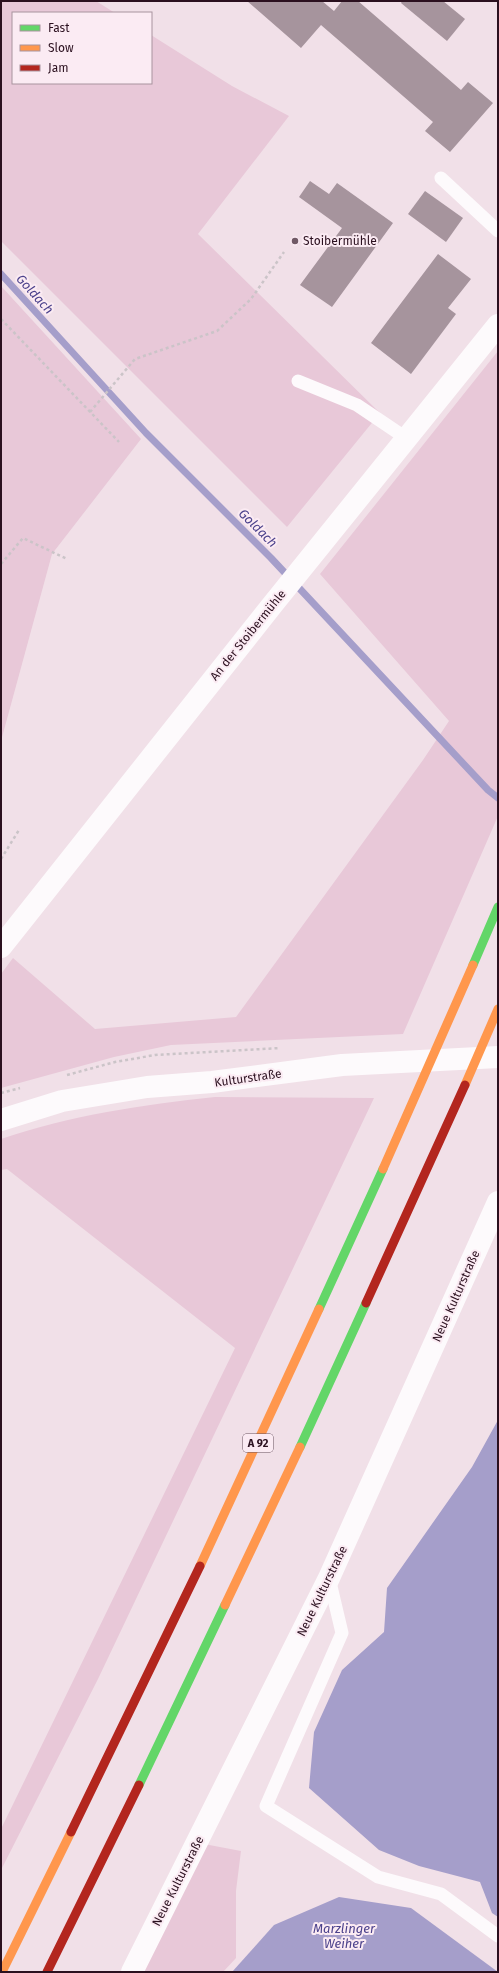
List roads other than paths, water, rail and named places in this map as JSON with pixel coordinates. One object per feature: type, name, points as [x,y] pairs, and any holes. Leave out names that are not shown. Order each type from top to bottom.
[{"type":"highway","name":"A 92","points":[[2,1972],[91,1792],[254,1452],[411,1106],[498,907]]},
{"type":"highway","points":[[47,1972],[122,1822],[289,1471],[451,1117],[498,1009]]},
{"type":"street","name":"An der Stoibermühle","points":[[1,947],[406,438],[498,325]]},
{"type":"street","name":"Kulturstraße","points":[[1,1120],[62,1101],[147,1087],[212,1082],[342,1065],[498,1057]]},
{"type":"street","name":"Neue Kulturstraße","points":[[132,1972],[329,1578],[498,1202]]},
{"type":"lane","points":[[441,178],[498,231]]},
{"type":"lane","points":[[298,381],[357,405],[406,438]]},
{"type":"lane","points":[[329,1578],[342,1633],[266,1806],[378,1877],[441,1894],[498,1936]]},
{"type":"water","points":[[498,1420],[498,1917],[492,1913],[480,1882],[419,1866],[379,1850],[309,1788],[314,1732],[342,1670],[384,1632],[387,1588],[472,1467]]},
{"type":"water","name":"Marzlinger Weiher","points":[[339,1897],[411,1908],[498,1972],[232,1972],[274,1925]]},
{"type":"waterway","name":"Goldach","points":[[1,274],[146,433],[271,558],[488,790],[498,798]]},
{"type":"place","name":"Stoibermühle","points":[[295,241]]}]
